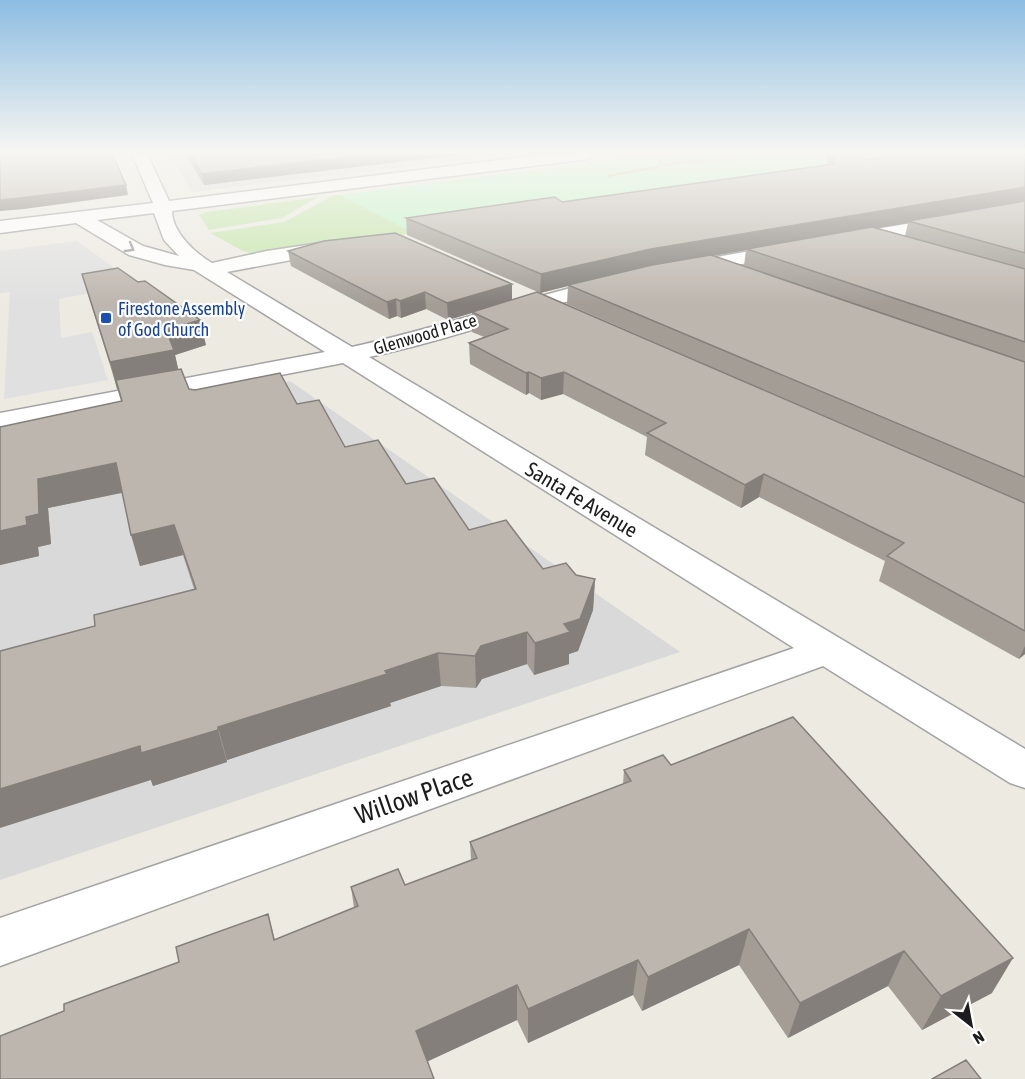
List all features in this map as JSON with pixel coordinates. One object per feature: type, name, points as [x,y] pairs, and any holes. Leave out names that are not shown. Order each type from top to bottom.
[{"type":"street","points":[[0,227],[177,204]]},
{"type":"street","name":"Santa Fe Avenue","points":[[163,206],[163,218],[174,240],[204,267],[1025,771]]},
{"type":"street","points":[[660,273],[1023,210]]},
{"type":"street","points":[[80,217],[139,254],[204,267],[358,243]]},
{"type":"street","points":[[868,237],[913,250]]},
{"type":"street","points":[[709,264],[754,280]]},
{"type":"street","name":"Glenwood Place","points":[[0,421],[407,342],[537,302],[627,280]]},
{"type":"street","points":[[507,288],[570,316]]},
{"type":"street","name":"Willow Place","points":[[0,942],[828,650]]},
{"type":"shaded area","points":[[77,241],[137,284],[59,299],[61,338],[92,332],[108,380],[4,399],[10,292],[0,293],[0,251]]},
{"type":"shaded area","points":[[290,381],[680,652],[0,880],[0,433]]},
{"type":"green space","points":[[264,204],[305,204],[282,218],[209,230],[199,215]]},
{"type":"green space","points":[[317,204],[358,204],[414,233],[256,254],[243,251],[210,233],[284,222]]},
{"type":"green space","points":[[358,204],[592,204],[412,232]]},
{"type":"building","points":[[503,204],[920,204],[651,249],[541,274],[406,218]]},
{"type":"building","points":[[1005,204],[1025,204],[1025,253],[908,221]]},
{"type":"building","points":[[872,227],[1025,269],[1025,342],[747,249]]},
{"type":"building","points":[[395,233],[512,284],[447,303],[425,292],[400,301],[396,299],[387,302],[288,251],[324,241]]},
{"type":"building","points":[[711,255],[1025,362],[1025,477],[568,285],[652,265]]},
{"type":"building","points":[[118,268],[138,282],[145,281],[200,320],[166,330],[174,350],[110,362],[82,274]]},
{"type":"building","points":[[537,292],[1025,503],[1025,631],[887,556],[904,543],[764,474],[745,485],[647,433],[666,423],[564,372],[541,378],[529,372],[526,373],[469,343],[508,329],[472,312]]},
{"type":"building","points":[[181,369],[189,389],[195,390],[280,373],[297,404],[319,400],[345,447],[378,440],[406,484],[434,478],[469,530],[506,520],[543,569],[566,563],[576,575],[595,579],[580,619],[564,624],[570,632],[535,643],[527,632],[481,646],[475,656],[438,653],[385,671],[387,674],[218,727],[218,730],[141,753],[140,746],[0,789],[0,651],[95,626],[94,615],[196,589],[174,525],[131,535],[116,463],[38,479],[39,514],[26,517],[27,525],[0,531],[0,427],[122,401],[116,380]]},
{"type":"building","points":[[793,717],[1013,958],[941,996],[904,951],[800,1003],[749,929],[648,977],[638,960],[528,1009],[517,985],[416,1031],[434,1079],[0,1079],[0,1036],[64,1011],[64,1004],[179,962],[176,947],[268,914],[274,940],[358,906],[351,887],[398,869],[405,885],[477,858],[470,842],[631,781],[624,770],[663,755],[671,765]]},
{"type":"building","points":[[966,1060],[981,1079],[932,1079]]},
{"type":"place","name":"Firestone Assembly of God Church","points":[[106,318]]}]
